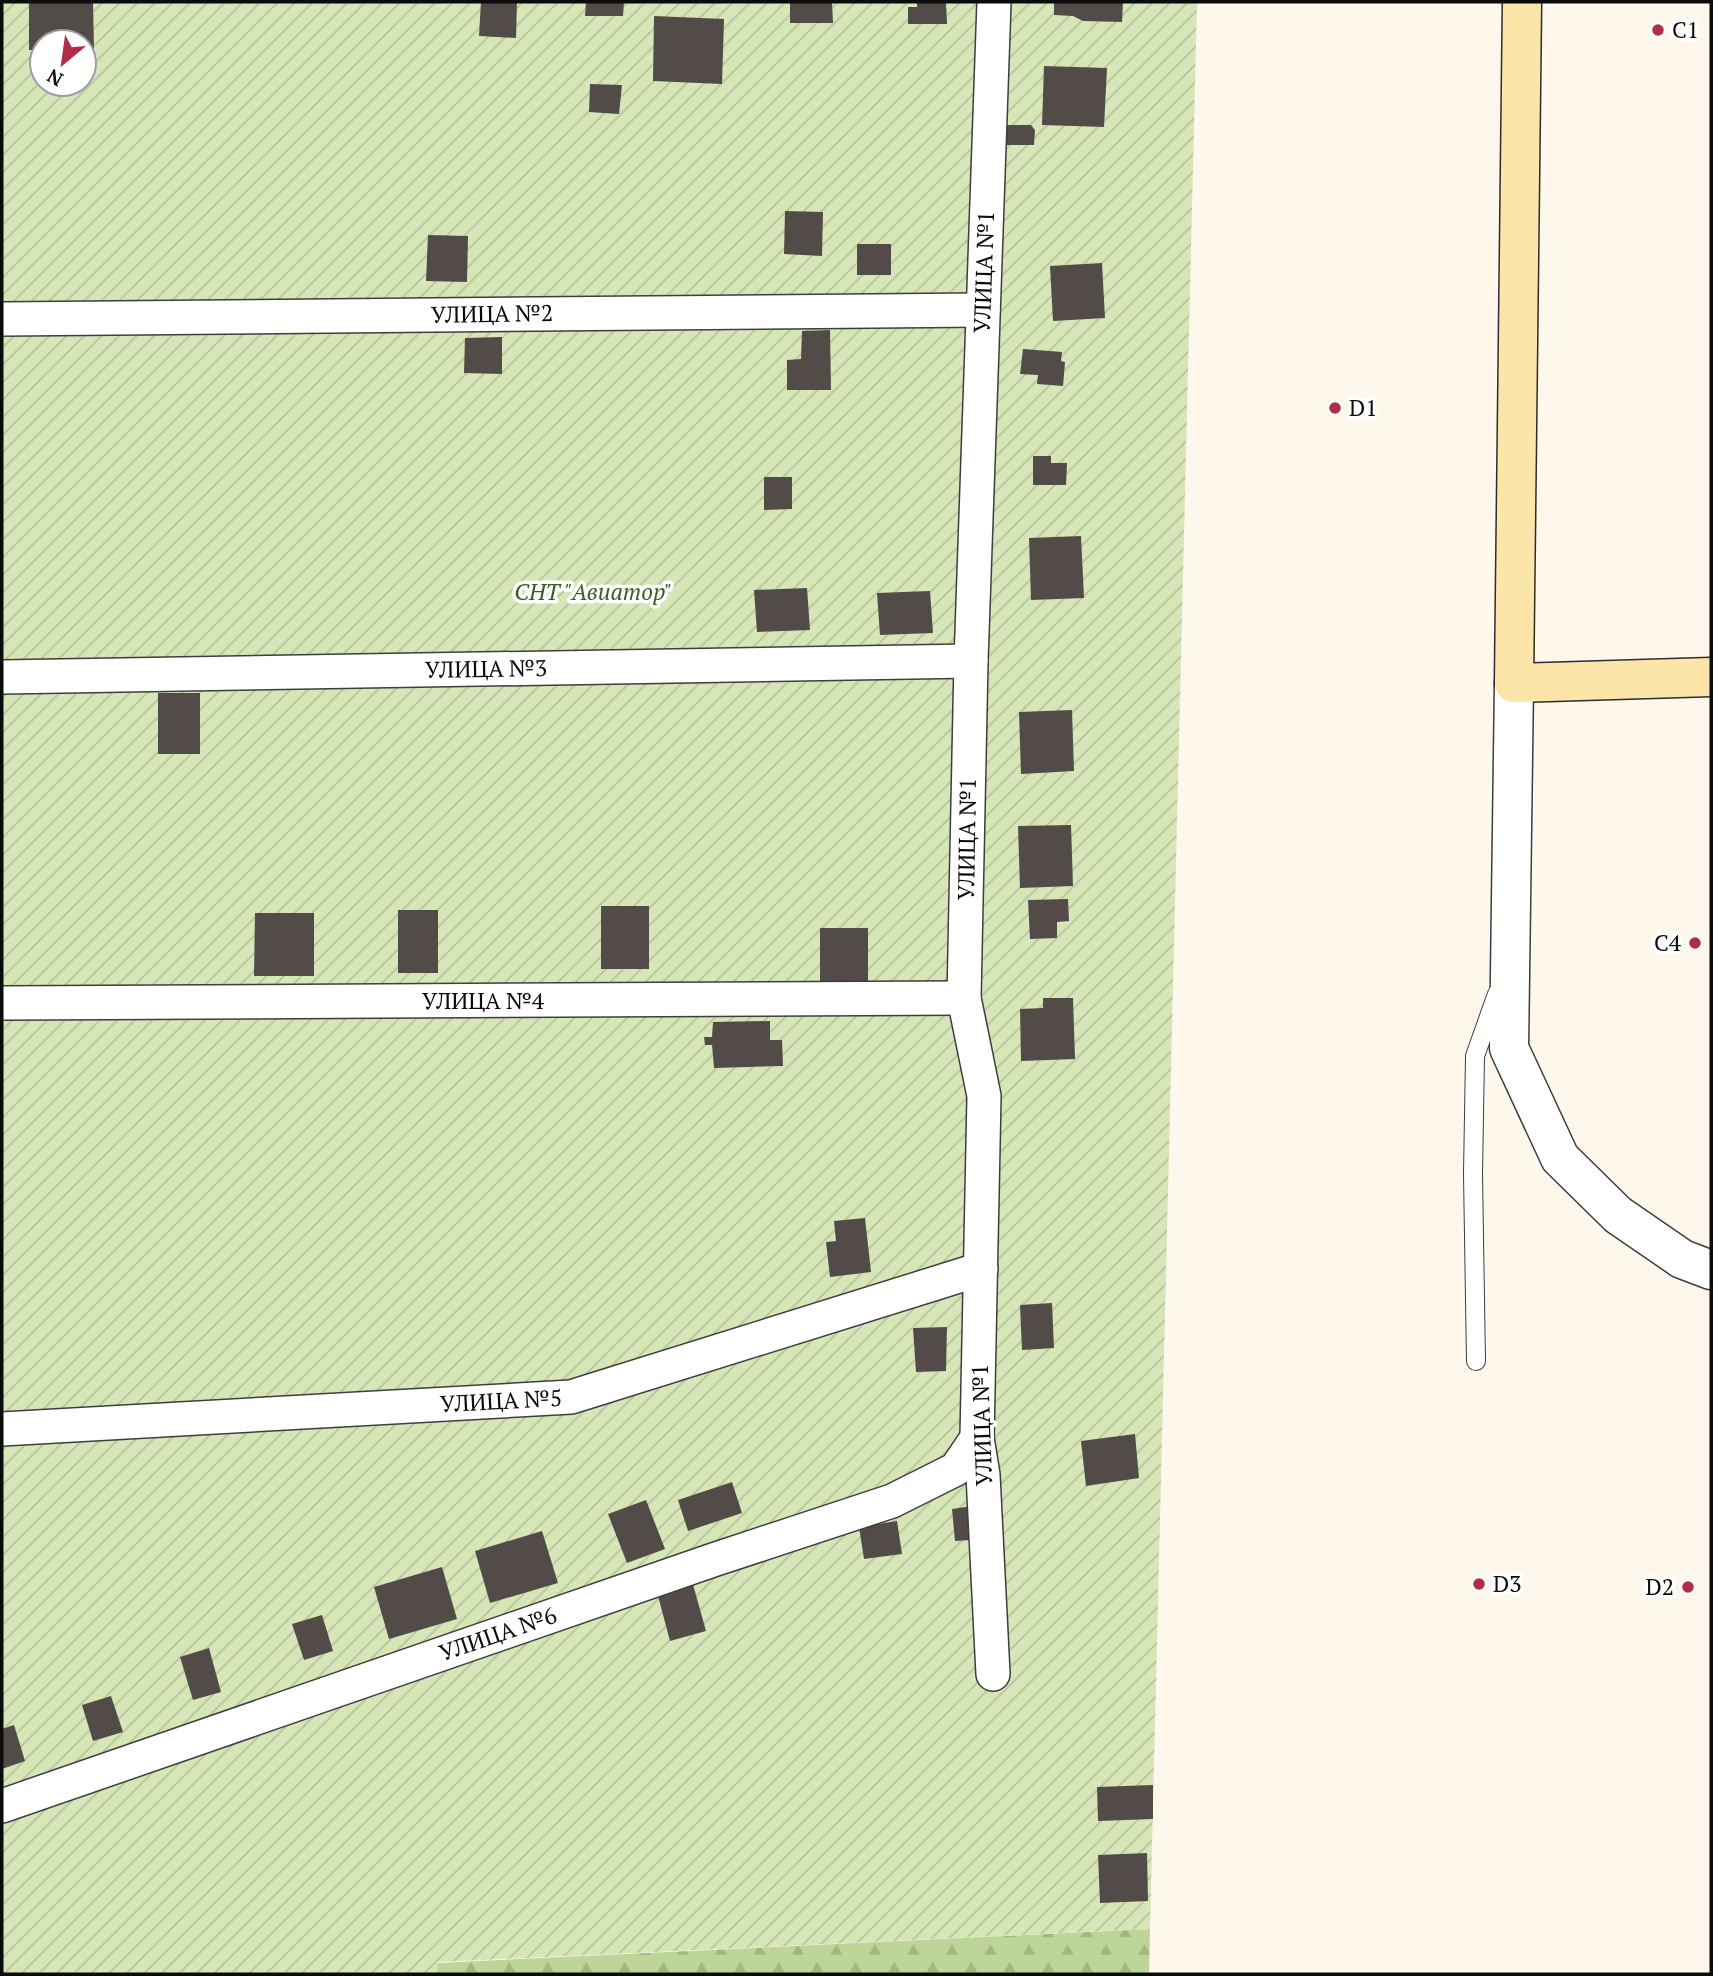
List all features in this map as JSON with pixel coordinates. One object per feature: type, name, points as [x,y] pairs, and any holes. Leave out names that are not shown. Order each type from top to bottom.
[{"type":"main road","points":[[1522,2],[1514,684],[1711,677]]},
{"type":"street","name":"УЛИЦА №1","points":[[993,1674],[983,1475],[977,1438],[984,1096],[964,998],[971,661],[994,2]]},
{"type":"street","name":"УЛИЦА №2","points":[[2,319],[983,310]]},
{"type":"street","name":"УЛИЦА №3","points":[[2,677],[971,661]]},
{"type":"street","points":[[1514,684],[1509,1048],[1560,1158],[1618,1215],[1682,1259],[1711,1270]]},
{"type":"street","name":"УЛИЦА №4","points":[[2,1003],[964,998]]},
{"type":"street","name":"УЛИЦА №5","points":[[2,1429],[571,1397],[981,1269]]},
{"type":"street","name":"УЛИЦА №6","points":[[2,1806],[716,1559],[892,1501],[956,1469],[977,1438]]},
{"type":"lane","points":[[1476,1361],[1475,1056],[1511,958]]},
{"type":"green space","name":"СНТ \"Авиатор\"","points":[[2,2],[1197,2],[1150,1929],[438,1962],[437,1974],[2,1974]]},
{"type":"green space","points":[[1150,1929],[1149,1974],[437,1974],[437,1963]]},
{"type":"building","points":[[29,2],[93,2],[94,28],[29,28]]},
{"type":"building","points":[[481,2],[517,2],[516,38],[479,36]]},
{"type":"building","points":[[586,2],[624,2],[623,16],[585,16]]},
{"type":"building","points":[[790,2],[832,2],[833,23],[790,23]]},
{"type":"building","points":[[917,2],[946,2],[947,24],[908,24],[908,7],[917,7]]},
{"type":"building","points":[[1054,2],[1123,2],[1122,22],[1083,21],[1073,16],[1054,15]]},
{"type":"building","points":[[654,16],[724,19],[722,84],[653,81]]},
{"type":"building","points":[[1044,66],[1107,68],[1104,127],[1042,125]]},
{"type":"building","points":[[590,84],[622,85],[619,114],[589,112]]},
{"type":"building","points":[[1006,125],[1031,125],[1035,130],[1034,145],[1005,145]]},
{"type":"building","points":[[785,211],[823,212],[822,256],[784,254]]},
{"type":"building","points":[[428,235],[468,236],[467,282],[426,281]]},
{"type":"building","points":[[857,244],[891,244],[891,275],[857,275]]},
{"type":"building","points":[[1102,263],[1105,318],[1053,321],[1050,266]]},
{"type":"building","points":[[830,330],[831,390],[787,390],[787,360],[801,359],[802,331]]},
{"type":"building","points":[[502,337],[502,374],[464,373],[465,338]]},
{"type":"building","points":[[1023,349],[1062,352],[1061,361],[1065,362],[1063,386],[1037,384],[1038,375],[1020,374]]},
{"type":"building","points":[[1033,456],[1051,456],[1051,463],[1067,463],[1066,485],[1033,485]]},
{"type":"building","points":[[764,477],[792,477],[792,509],[764,510]]},
{"type":"building","points":[[1081,536],[1084,598],[1031,600],[1029,538]]},
{"type":"building","points":[[807,588],[810,630],[757,632],[754,590]]},
{"type":"building","points":[[930,591],[933,633],[880,635],[877,593]]},
{"type":"building","points":[[158,693],[200,693],[200,754],[158,754]]},
{"type":"building","points":[[1072,710],[1074,771],[1021,774],[1019,712]]},
{"type":"building","points":[[1071,825],[1073,886],[1020,888],[1018,826]]},
{"type":"building","points":[[1068,899],[1069,921],[1057,922],[1057,938],[1030,939],[1028,900]]},
{"type":"building","points":[[601,906],[649,906],[649,969],[601,969]]},
{"type":"building","points":[[398,910],[438,910],[438,973],[398,973]]},
{"type":"building","points":[[255,913],[314,913],[314,976],[254,976]]},
{"type":"building","points":[[820,928],[868,928],[868,985],[820,985]]},
{"type":"building","points":[[1043,998],[1073,998],[1075,1059],[1021,1061],[1020,1009],[1043,1008]]},
{"type":"building","points":[[770,1021],[770,1040],[782,1040],[783,1066],[714,1068],[712,1045],[705,1045],[704,1037],[712,1037],[713,1022]]},
{"type":"building","points":[[865,1218],[871,1272],[830,1277],[826,1242],[836,1241],[834,1221]]},
{"type":"building","points":[[1052,1303],[1054,1348],[1022,1350],[1020,1305]]},
{"type":"building","points":[[947,1327],[946,1371],[916,1372],[913,1328]]},
{"type":"building","points":[[1135,1434],[1139,1478],[1086,1486],[1081,1441]]},
{"type":"building","points":[[732,1482],[742,1513],[688,1531],[678,1500]]},
{"type":"building","points":[[646,1500],[665,1549],[627,1563],[608,1514]]},
{"type":"building","points":[[980,1505],[985,1539],[955,1541],[952,1509]]},
{"type":"building","points":[[897,1521],[902,1554],[864,1559],[859,1527]]},
{"type":"building","points":[[542,1531],[558,1583],[490,1603],[475,1551]]},
{"type":"building","points":[[442,1567],[457,1619],[389,1639],[374,1587]]},
{"type":"building","points":[[692,1581],[706,1631],[670,1641],[657,1592]]},
{"type":"building","points":[[322,1615],[333,1651],[304,1660],[292,1624]]},
{"type":"building","points":[[209,1648],[221,1692],[193,1700],[180,1657]]},
{"type":"building","points":[[111,1696],[123,1732],[93,1741],[82,1705]]},
{"type":"building","points":[[14,1725],[25,1761],[2,1769],[2,1729]]},
{"type":"building","points":[[1153,1785],[1153,1819],[1098,1821],[1097,1787]]},
{"type":"building","points":[[1147,1853],[1148,1901],[1100,1903],[1098,1855]]},
{"type":"place","name":"C1","points":[[1658,30]]},
{"type":"place","name":"D1","points":[[1335,408]]},
{"type":"place","name":"C4","points":[[1695,943]]},
{"type":"place","name":"D3","points":[[1479,1584]]},
{"type":"place","name":"D2","points":[[1688,1587]]}]
